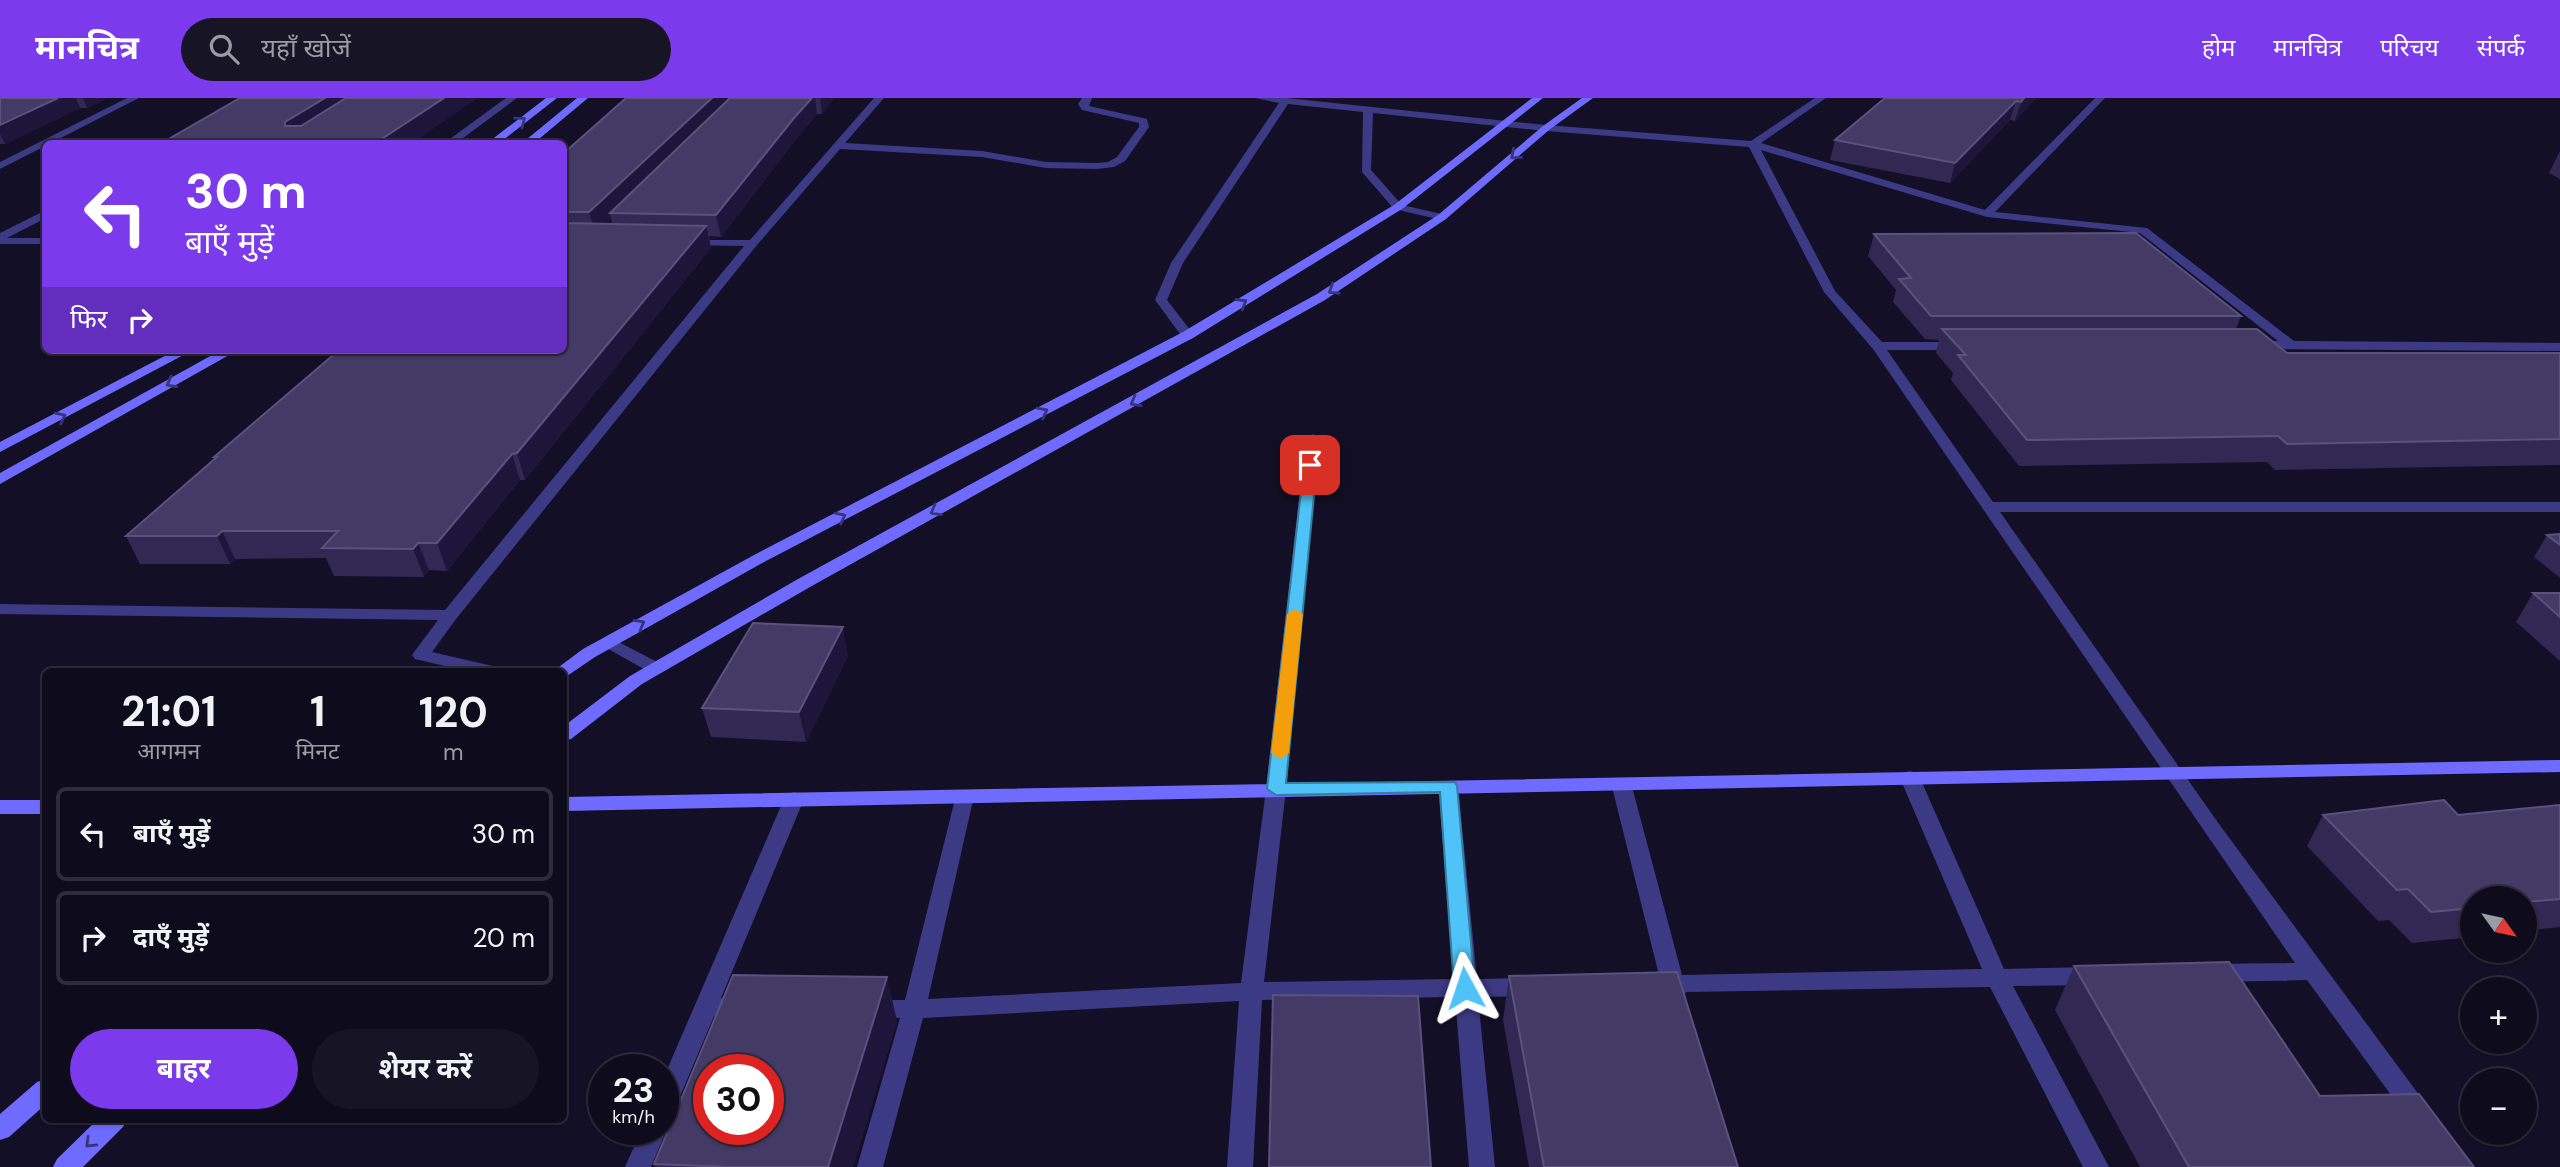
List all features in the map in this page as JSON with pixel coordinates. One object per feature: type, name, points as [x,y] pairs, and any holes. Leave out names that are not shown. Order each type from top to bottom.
[{"type":"main road","points":[[496,140],[552,98]]},
{"type":"main road","points":[[531,140],[583,98]]},
{"type":"main road","points":[[567,668],[760,558],[1188,335],[1398,207],[1538,98]]},
{"type":"main road","points":[[567,733],[636,680],[804,583],[1321,298],[1442,217],[1546,128],[1588,98]]},
{"type":"main road","points":[[0,448],[178,354]]},
{"type":"main road","points":[[0,479],[224,354]]},
{"type":"main road","points":[[567,804],[2560,766]]},
{"type":"main road","points":[[0,807],[42,807]]},
{"type":"main road","points":[[0,1129],[42,1092]]},
{"type":"main road","points":[[66,1167],[111,1123]]},
{"type":"street","points":[[51,140],[134,98]]},
{"type":"street","points":[[454,140],[512,98]]},
{"type":"street","points":[[478,668],[421,655],[450,615],[753,243],[878,98]]},
{"type":"street","points":[[837,146],[994,155],[1046,165],[1110,165],[1121,159],[1144,127],[1144,121],[1085,108],[1083,104],[1087,98]]},
{"type":"street","points":[[1259,98],[1546,128],[1753,145],[1987,214],[2143,230],[2291,345]]},
{"type":"street","points":[[1753,145],[1821,98]]},
{"type":"street","points":[[1987,214],[2100,98]]},
{"type":"street","points":[[1188,335],[1161,300],[1177,263],[1285,101]]},
{"type":"street","points":[[1368,108],[1366,170],[1398,207],[1442,217]]},
{"type":"street","points":[[0,166],[42,145]]},
{"type":"street","points":[[1753,145],[1830,292],[1878,346],[2171,774],[2311,971],[2426,1124]]},
{"type":"street","points":[[0,239],[42,215]]},
{"type":"street","points":[[0,239],[42,241]]},
{"type":"street","points":[[676,242],[753,243]]},
{"type":"street","points":[[2236,345],[2560,347]]},
{"type":"street","points":[[1878,346],[1975,346]]},
{"type":"street","points":[[1240,1167],[1251,992],[1276,789],[1313,438]]},
{"type":"street","points":[[1989,507],[2560,507]]},
{"type":"street","points":[[0,609],[450,615]]},
{"type":"street","points":[[609,642],[657,669]]},
{"type":"street","points":[[1910,778],[1997,978],[2096,1167]]},
{"type":"street","points":[[1621,783],[1680,1010]]},
{"type":"street","points":[[1448,786],[1482,1167]]},
{"type":"street","points":[[870,1167],[914,1009],[964,796]]},
{"type":"street","points":[[679,1071],[794,799]]},
{"type":"street","points":[[2188,974],[2311,971]]},
{"type":"street","points":[[1630,985],[2120,975]]},
{"type":"street","points":[[845,1009],[914,1009],[1251,992],[1548,986]]},
{"type":"street","points":[[707,1007],[762,1008]]},
{"type":"street","points":[[638,1167],[647,1145]]},
{"type":"building","points":[[0,98],[58,98],[0,125]]},
{"type":"building","points":[[240,98],[325,98],[285,122],[285,126],[301,126],[346,98],[444,98],[380,140],[167,140]]},
{"type":"building","points":[[626,98],[712,98],[589,212],[567,212],[567,150]]},
{"type":"building","points":[[730,98],[812,98],[716,215],[610,213]]},
{"type":"building","points":[[1885,98],[2024,98],[2021,102],[2016,101],[1955,163],[1835,140]]},
{"type":"building","points":[[567,223],[706,226],[517,453],[512,454],[437,543],[418,543],[413,549],[322,548],[338,531],[222,531],[217,536],[126,536],[217,457],[214,457],[334,354],[567,354]]},
{"type":"building","points":[[2136,233],[2241,316],[1931,316],[1899,279],[1911,278],[1874,234]]},
{"type":"building","points":[[1942,329],[2257,329],[2287,353],[2560,353],[2560,439],[2287,444],[2278,436],[2027,440],[1958,355],[1966,355]]},
{"type":"building","points":[[2560,534],[2560,545],[2547,535]]},
{"type":"building","points":[[2533,593],[2560,593],[2560,617]]},
{"type":"building","points":[[753,623],[843,627],[799,712],[702,708]]},
{"type":"building","points":[[2444,800],[2458,815],[2560,805],[2560,899],[2538,901],[2538,886],[2460,886],[2460,909],[2431,912],[2408,889],[2397,890],[2323,815]]},
{"type":"building","points":[[2229,962],[2320,1096],[2419,1094],[2474,1167],[2189,1167],[2074,966]]},
{"type":"building","points":[[1677,972],[1738,1167],[1544,1167],[1509,976]]},
{"type":"building","points":[[733,975],[887,977],[828,1167],[654,1164],[662,1145],[679,1145],[679,1104],[693,1071],[693,1145],[784,1145],[784,1054],[700,1054]]},
{"type":"building","points":[[1273,995],[1418,996],[1431,1167],[1269,1167]]},
{"type":"slow traffic","points":[[1280,753],[1295,614]]},
{"type":"route","points":[[1310,465],[1276,789],[1448,786],[1465,988]]}]
